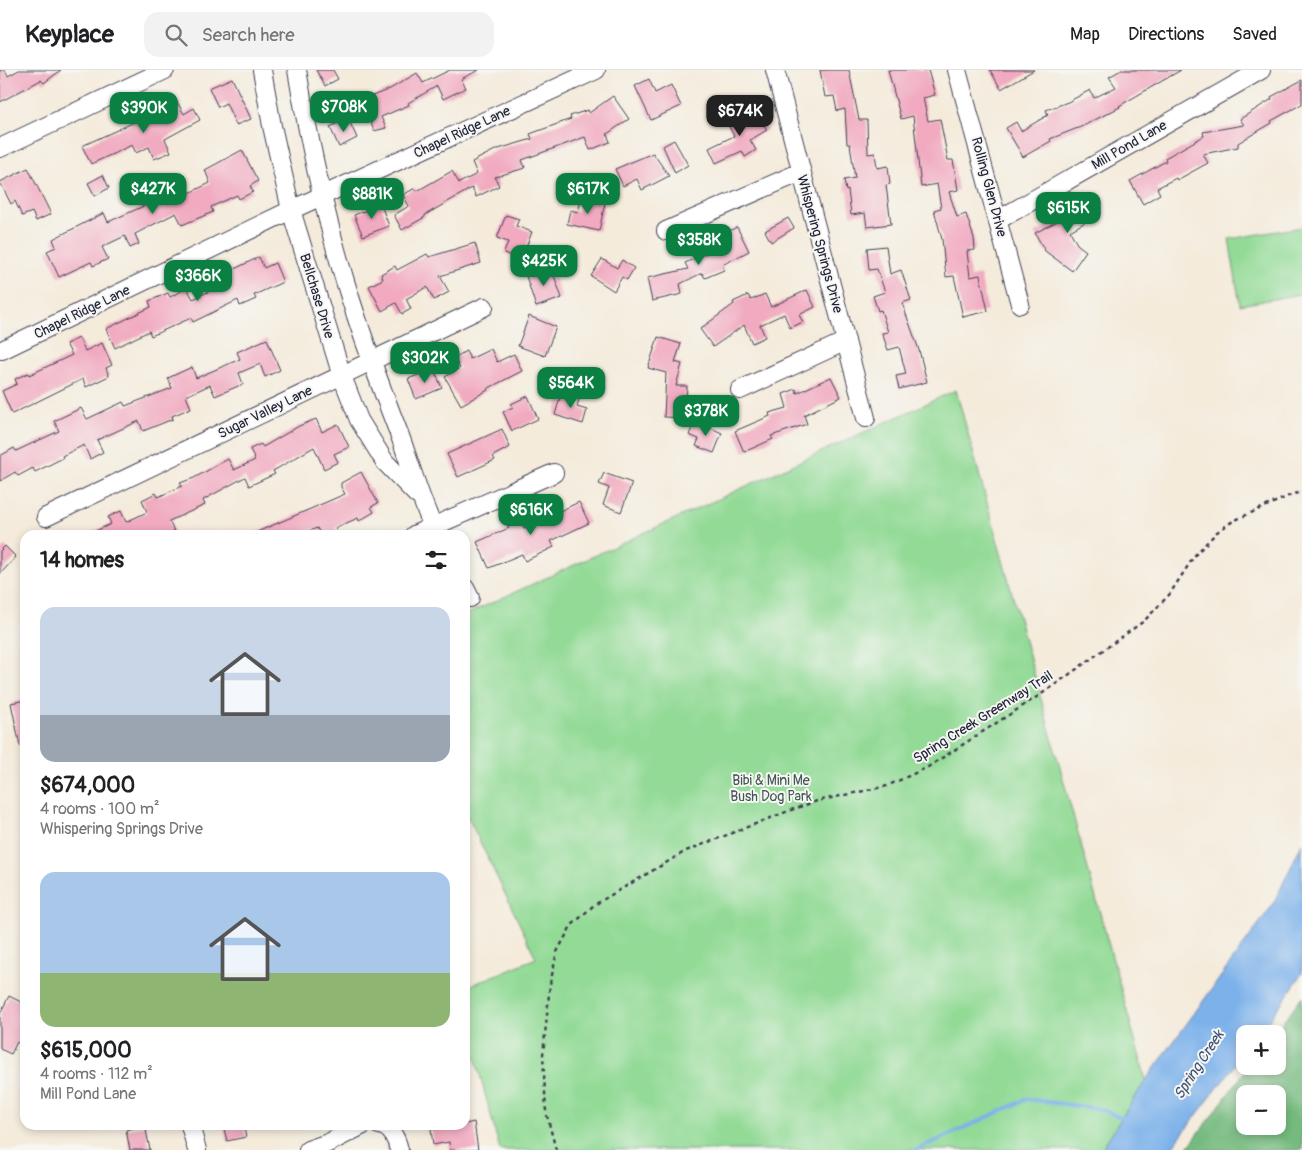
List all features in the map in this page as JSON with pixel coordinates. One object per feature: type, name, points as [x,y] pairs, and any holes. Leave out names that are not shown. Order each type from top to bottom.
[{"type":"street","points":[[0,148],[165,70]]},
{"type":"street","name":"Bellchase Drive","points":[[262,70],[272,126],[291,210],[342,376],[359,420],[385,462],[421,499]]},
{"type":"street","name":"Bellchase Drive","points":[[297,70],[303,107],[323,196],[345,280],[371,362],[421,499],[435,530]]},
{"type":"street","name":"Chapel Ridge Lane","points":[[2,350],[291,210],[596,70]]},
{"type":"street","name":"Whispering Springs Drive","points":[[775,70],[800,172],[866,418]]},
{"type":"street","name":"Rolling Glen Drive","points":[[957,70],[1020,304]]},
{"type":"street","name":"Mill Pond Lane","points":[[998,220],[1261,70]]},
{"type":"street","points":[[666,231],[800,172]]},
{"type":"street","name":"Sugar Valley Lane","points":[[46,518],[484,307]]},
{"type":"street","points":[[740,390],[846,341]]},
{"type":"street","points":[[435,530],[554,473]]},
{"type":"street","points":[[191,1130],[197,1150]]},
{"type":"street","points":[[308,1150],[328,1143],[353,1130]]},
{"type":"street","points":[[389,1130],[394,1135],[399,1150]]},
{"type":"path","name":"Spring Creek Greenway Trail","points":[[556,1150],[546,1112],[543,1055],[550,984],[557,952],[571,926],[594,905],[686,851],[790,810],[817,801],[887,786],[928,767],[1046,691],[1144,621],[1169,595],[1195,555],[1217,532],[1233,521],[1302,492]]},
{"type":"green space","points":[[1302,227],[1302,294],[1240,305],[1229,239]]},
{"type":"green space","name":"Bibi & Mini Me Bush Dog Park","points":[[956,390],[1146,1080],[1101,1150],[500,1150],[470,1038],[470,986],[536,958],[470,821],[470,613]]},
{"type":"green space","points":[[1302,996],[1302,1150],[1186,1150],[1242,1075],[1286,1075],[1286,1025],[1281,1025]]},
{"type":"water","name":"Spring Creek","points":[[1302,843],[1302,973],[1289,993],[1266,1025],[1236,1025],[1236,1064],[1170,1150],[1101,1150],[1146,1080],[1274,903]]},
{"type":"building","points":[[0,70],[5,70],[8,76],[19,70],[61,70],[44,83],[41,80],[0,102]]},
{"type":"building","points":[[316,70],[333,70],[338,79],[325,86]]},
{"type":"building","points":[[450,70],[479,70],[461,79],[466,88],[443,99],[437,86],[408,103],[409,105],[381,117],[386,128],[374,131],[362,100],[390,89],[417,73],[423,83]]},
{"type":"building","points":[[820,70],[849,70],[859,120],[867,120],[868,154],[875,153],[877,168],[888,166],[890,184],[886,185],[891,224],[867,227],[865,213],[851,215],[848,190],[846,191],[844,180],[855,178],[850,144],[847,144],[845,109],[837,111],[834,96],[825,97]]},
{"type":"building","points":[[888,70],[928,70],[935,95],[923,98],[928,121],[940,119],[948,160],[953,160],[958,190],[949,192],[957,217],[966,214],[974,238],[975,250],[967,251],[970,277],[980,275],[988,311],[963,317],[954,276],[946,277],[942,239],[934,210],[941,208],[937,184],[921,187],[913,116],[901,119]]},
{"type":"building","points":[[990,70],[1034,70],[1001,89]]},
{"type":"building","points":[[1121,70],[1181,70],[1120,107],[1083,126],[1050,139],[1051,141],[1023,157],[1006,128],[1016,122],[1021,131],[1048,115],[1046,110],[1068,102],[1090,90],[1094,98],[1116,87],[1109,77]]},
{"type":"building","points":[[232,78],[251,119],[236,125],[226,103],[218,107],[209,88]]},
{"type":"building","points":[[649,79],[655,93],[671,85],[681,106],[651,120],[635,86]]},
{"type":"building","points":[[1302,80],[1302,104],[1271,121],[1272,123],[1238,143],[1238,147],[1203,154],[1208,163],[1177,180],[1176,178],[1157,188],[1160,194],[1143,204],[1130,181],[1166,161],[1165,158],[1204,136],[1203,132],[1244,125],[1240,119],[1272,99],[1271,97]]},
{"type":"building","points":[[613,96],[629,119],[607,134],[610,142],[590,150],[585,137],[522,160],[525,168],[495,177],[499,186],[476,197],[472,188],[402,230],[394,215],[409,206],[403,195],[415,188],[417,191],[452,171],[459,183],[477,174],[472,162],[495,150],[532,139],[530,134],[571,119],[570,116],[588,110],[589,113]]},
{"type":"building","points":[[176,100],[184,114],[194,108],[200,120],[165,139],[171,152],[154,159],[149,147],[136,153],[132,145],[91,164],[82,146],[163,109]]},
{"type":"building","points":[[755,108],[767,130],[750,140],[756,150],[745,157],[742,151],[716,163],[709,148],[734,136],[727,123]]},
{"type":"building","points":[[348,118],[357,138],[339,147],[330,127]]},
{"type":"building","points":[[674,140],[688,165],[675,173],[663,146]]},
{"type":"building","points":[[242,150],[258,181],[250,186],[253,192],[239,199],[237,195],[211,207],[213,212],[182,225],[176,213],[135,234],[139,244],[130,248],[125,236],[102,247],[108,259],[93,266],[91,262],[59,277],[47,251],[56,247],[53,239],[104,213],[108,222],[153,202],[150,196],[166,189],[163,183],[176,177],[185,195],[210,183],[205,170]]},
{"type":"building","points":[[653,153],[669,176],[642,190],[637,179],[623,186],[615,169]]},
{"type":"building","points":[[28,168],[51,214],[36,221],[32,212],[22,216],[15,201],[11,204],[0,182]]},
{"type":"building","points":[[103,175],[109,188],[95,196],[88,183]]},
{"type":"building","points":[[582,197],[605,203],[599,231],[567,224],[570,210],[578,212]]},
{"type":"building","points":[[1091,197],[1101,213],[1070,231],[1077,244],[1086,251],[1072,271],[1045,251],[1035,233],[1069,215],[1066,211]]},
{"type":"building","points":[[381,205],[389,226],[363,236],[354,215]]},
{"type":"building","points":[[506,215],[519,219],[516,226],[532,232],[521,260],[504,253],[508,242],[497,238]]},
{"type":"building","points":[[788,218],[794,228],[771,242],[765,231]]},
{"type":"building","points":[[737,227],[749,251],[722,265],[724,270],[705,278],[702,273],[680,284],[682,294],[652,301],[647,278],[688,269],[685,263],[722,246],[718,237]]},
{"type":"building","points":[[475,243],[481,263],[440,276],[449,292],[434,300],[427,287],[406,299],[411,309],[402,314],[396,303],[382,311],[369,286],[383,279],[381,274],[395,266],[397,270],[427,254],[429,257]]},
{"type":"building","points":[[886,246],[890,274],[901,270],[911,300],[902,303],[919,350],[927,382],[899,389],[896,376],[906,374],[899,347],[888,350],[882,333],[888,332],[881,310],[878,311],[873,296],[885,292],[877,269],[869,270],[867,248]]},
{"type":"building","points":[[259,257],[264,268],[275,263],[283,282],[254,295],[256,299],[240,306],[238,300],[193,322],[191,318],[151,336],[149,331],[115,348],[106,329],[151,307],[149,301],[168,293],[170,297],[187,288],[193,299],[216,288],[212,280]]},
{"type":"building","points":[[602,259],[617,268],[622,260],[634,268],[627,280],[622,277],[614,291],[591,276]]},
{"type":"building","points":[[551,267],[562,298],[536,307],[526,276]]},
{"type":"building","points":[[807,290],[815,307],[799,315],[803,322],[790,328],[784,314],[760,325],[765,337],[752,343],[744,325],[713,347],[700,329],[734,304],[733,302],[748,295],[751,300],[765,294],[771,307]]},
{"type":"building","points":[[529,316],[556,327],[545,356],[518,346]]},
{"type":"building","points":[[658,337],[681,344],[675,362],[682,364],[676,386],[687,386],[685,418],[664,417],[666,373],[648,368]]},
{"type":"building","points":[[79,338],[85,351],[102,343],[112,365],[106,368],[109,376],[86,387],[83,379],[12,414],[2,391],[17,384],[15,379],[28,373],[29,375],[72,355],[66,344]]},
{"type":"building","points":[[267,339],[280,370],[265,377],[260,364],[239,373],[243,384],[215,396],[210,385],[186,396],[191,408],[172,416],[173,419],[143,431],[139,421],[97,440],[103,452],[90,459],[84,445],[35,472],[33,468],[18,476],[15,472],[0,481],[0,456],[14,448],[16,451],[59,431],[54,421],[81,408],[87,419],[123,402],[125,406],[172,388],[168,378],[192,367],[196,378],[240,359],[237,352]]},
{"type":"building","points":[[491,349],[497,362],[514,354],[522,371],[461,405],[445,377],[460,368],[454,358],[466,351],[470,359]]},
{"type":"building","points":[[434,369],[442,388],[416,399],[408,379]]},
{"type":"building","points":[[831,377],[841,397],[804,415],[807,424],[771,436],[773,439],[744,452],[735,431],[770,416],[769,413],[787,408],[783,394],[796,389],[797,393]]},
{"type":"building","points":[[561,394],[579,399],[577,407],[587,410],[583,424],[555,415]]},
{"type":"building","points":[[528,396],[538,419],[512,431],[503,412],[513,407],[511,404]]},
{"type":"building","points":[[316,419],[322,432],[338,424],[349,447],[334,454],[338,462],[324,469],[314,447],[273,471],[275,474],[249,486],[245,477],[203,500],[205,505],[169,521],[174,530],[97,530],[111,524],[108,517],[121,511],[126,522],[147,512],[142,500],[156,493],[158,497],[182,486],[180,483],[194,478],[228,459],[234,470],[255,460],[250,449],[261,444],[263,447],[299,426]]},
{"type":"building","points":[[695,421],[722,433],[714,453],[696,446],[699,439],[689,435]]},
{"type":"building","points":[[502,429],[510,447],[493,456],[495,460],[458,477],[447,454]]},
{"type":"building","points":[[361,472],[378,503],[371,507],[374,512],[359,521],[358,518],[335,528],[336,530],[318,530],[317,528],[312,530],[262,530],[345,494],[341,483]]},
{"type":"building","points":[[604,473],[632,483],[621,512],[603,505],[609,488],[599,484]]},
{"type":"building","points":[[579,502],[589,523],[551,541],[554,547],[525,561],[522,554],[489,568],[477,542],[509,528],[507,522],[519,516],[524,528]]},
{"type":"building","points":[[5,546],[16,557],[0,574],[0,551]]},
{"type":"building","points":[[20,701],[20,746],[11,703]]},
{"type":"building","points":[[9,996],[20,1002],[20,1044],[17,1042],[11,1054],[0,1049],[0,1014]]},
{"type":"building","points":[[474,1122],[478,1150],[450,1150],[449,1142],[433,1145],[431,1130],[470,1130],[470,1123]]},
{"type":"building","points":[[126,1130],[146,1130],[150,1150],[130,1150]]},
{"type":"building","points":[[224,1130],[244,1130],[246,1137],[227,1141]]},
{"type":"waterway","points":[[916,1150],[1027,1099],[1100,1109],[1125,1119]]}]
